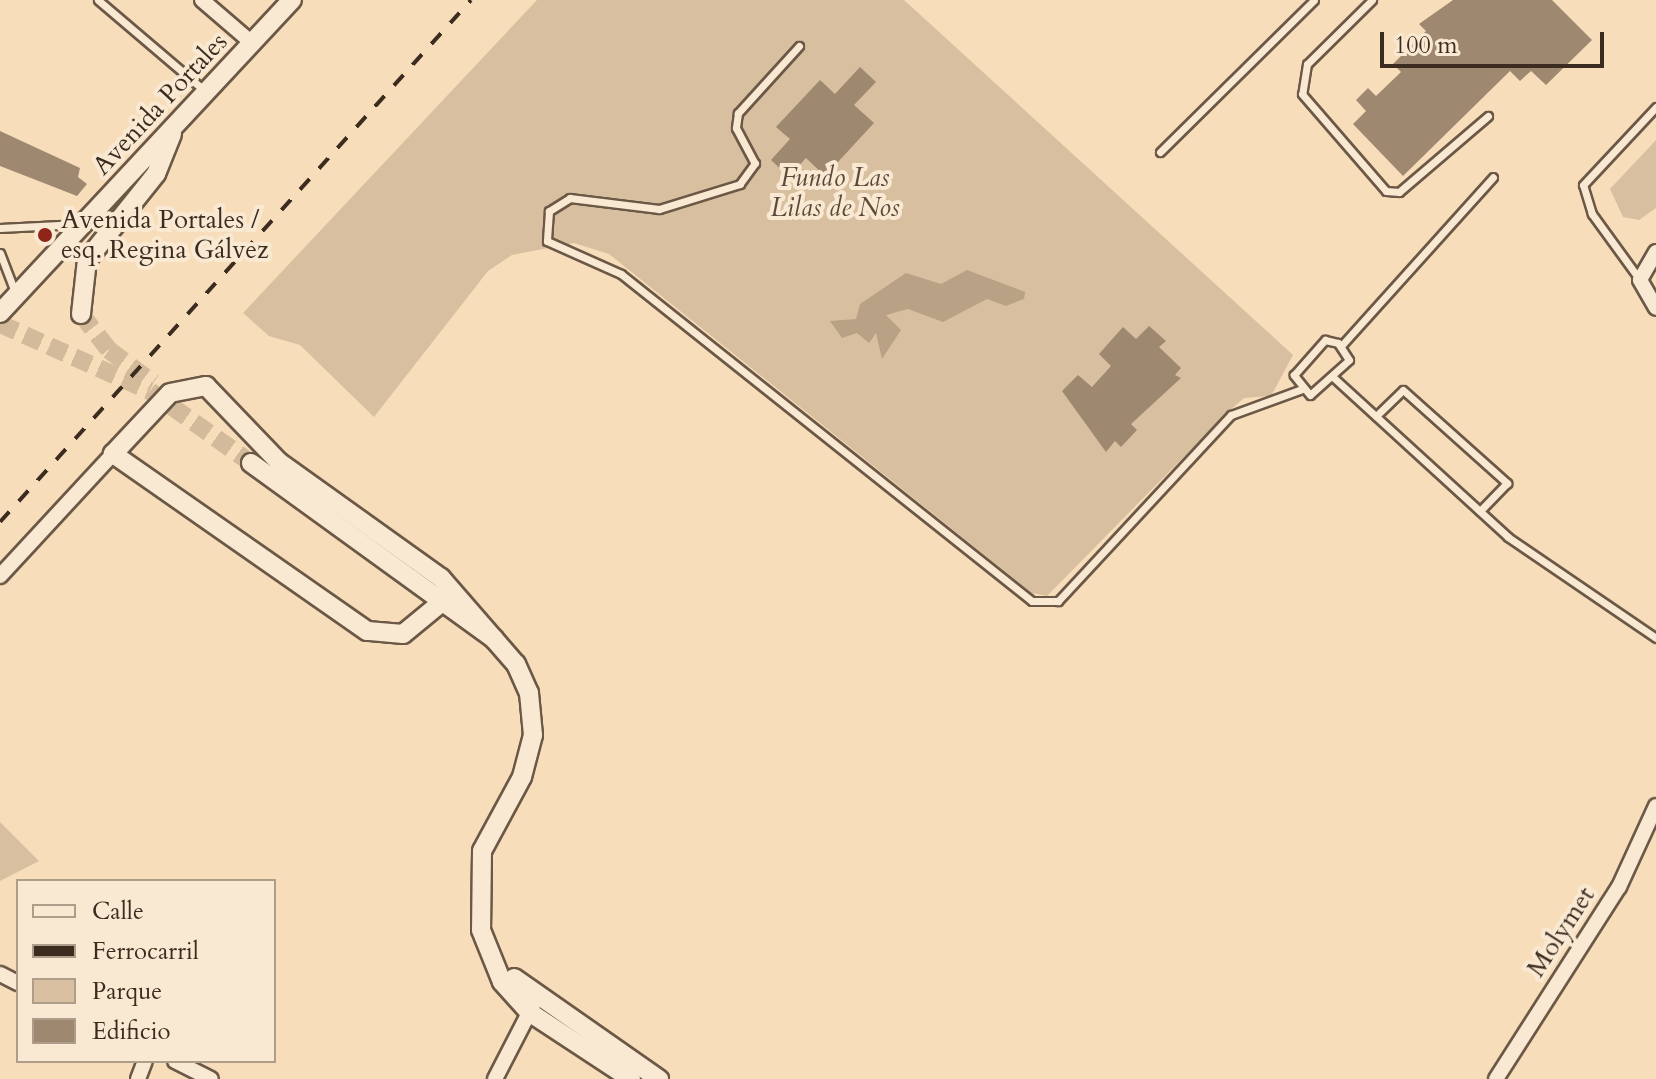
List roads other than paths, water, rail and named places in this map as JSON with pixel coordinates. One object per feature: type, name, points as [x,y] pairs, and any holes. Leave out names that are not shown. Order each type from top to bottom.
[{"type":"main road","name":"Avenida Portales","points":[[0,313],[8,296],[81,225],[292,0]]},
{"type":"main road","points":[[81,314],[87,260],[156,174],[175,125]]},
{"type":"main road","points":[[442,602],[403,634],[367,631],[113,454],[170,393],[190,385],[215,390],[279,462],[441,578],[494,639],[523,678],[534,721],[522,777],[479,867],[476,904],[490,954],[533,1006],[631,1079]]},
{"type":"main road","points":[[251,463],[494,639]]},
{"type":"main road","points":[[533,1006],[659,1079]]},
{"type":"street","points":[[202,0],[252,43]]},
{"type":"street","points":[[1656,252],[1640,280],[1656,308]]},
{"type":"street","points":[[0,576],[113,454]]},
{"type":"street","name":"Molymet","points":[[1496,1079],[1619,887],[1656,806]]},
{"type":"street","points":[[495,1079],[533,1006]]},
{"type":"street","points":[[179,1063],[211,1079]]},
{"type":"lane","points":[[98,0],[206,92]]},
{"type":"lane","points":[[1160,152],[1314,0]]},
{"type":"lane","points":[[1372,0],[1307,64],[1302,94],[1386,191],[1399,192],[1488,116]]},
{"type":"lane","points":[[799,46],[738,113],[736,128],[755,163],[740,184],[659,209],[570,198],[549,211],[547,241],[621,274],[1032,601],[1058,601],[1231,415],[1302,389],[1316,395],[1349,360],[1341,346],[1325,340],[1297,370],[1302,389]]},
{"type":"lane","points":[[1640,280],[1592,214],[1583,185],[1656,107]]},
{"type":"lane","points":[[1341,346],[1493,177]]},
{"type":"lane","points":[[0,228],[81,225]]},
{"type":"lane","points":[[0,253],[8,296]]},
{"type":"lane","points":[[1334,378],[1480,511],[1588,598],[1656,638]]},
{"type":"lane","points":[[1376,416],[1403,390],[1507,483],[1480,511]]},
{"type":"tunnel","points":[[81,314],[109,350],[153,383]]},
{"type":"tunnel","points":[[0,324],[150,391],[251,463]]},
{"type":"railway","points":[[0,522],[471,0]]},
{"type":"place","name":"Avenida Portales / esq. Regina Gálvez","points":[[45,235]]},
{"type":"park label","name":"Fundo Las Lilas de Nos","points":[[835,193]]}]
